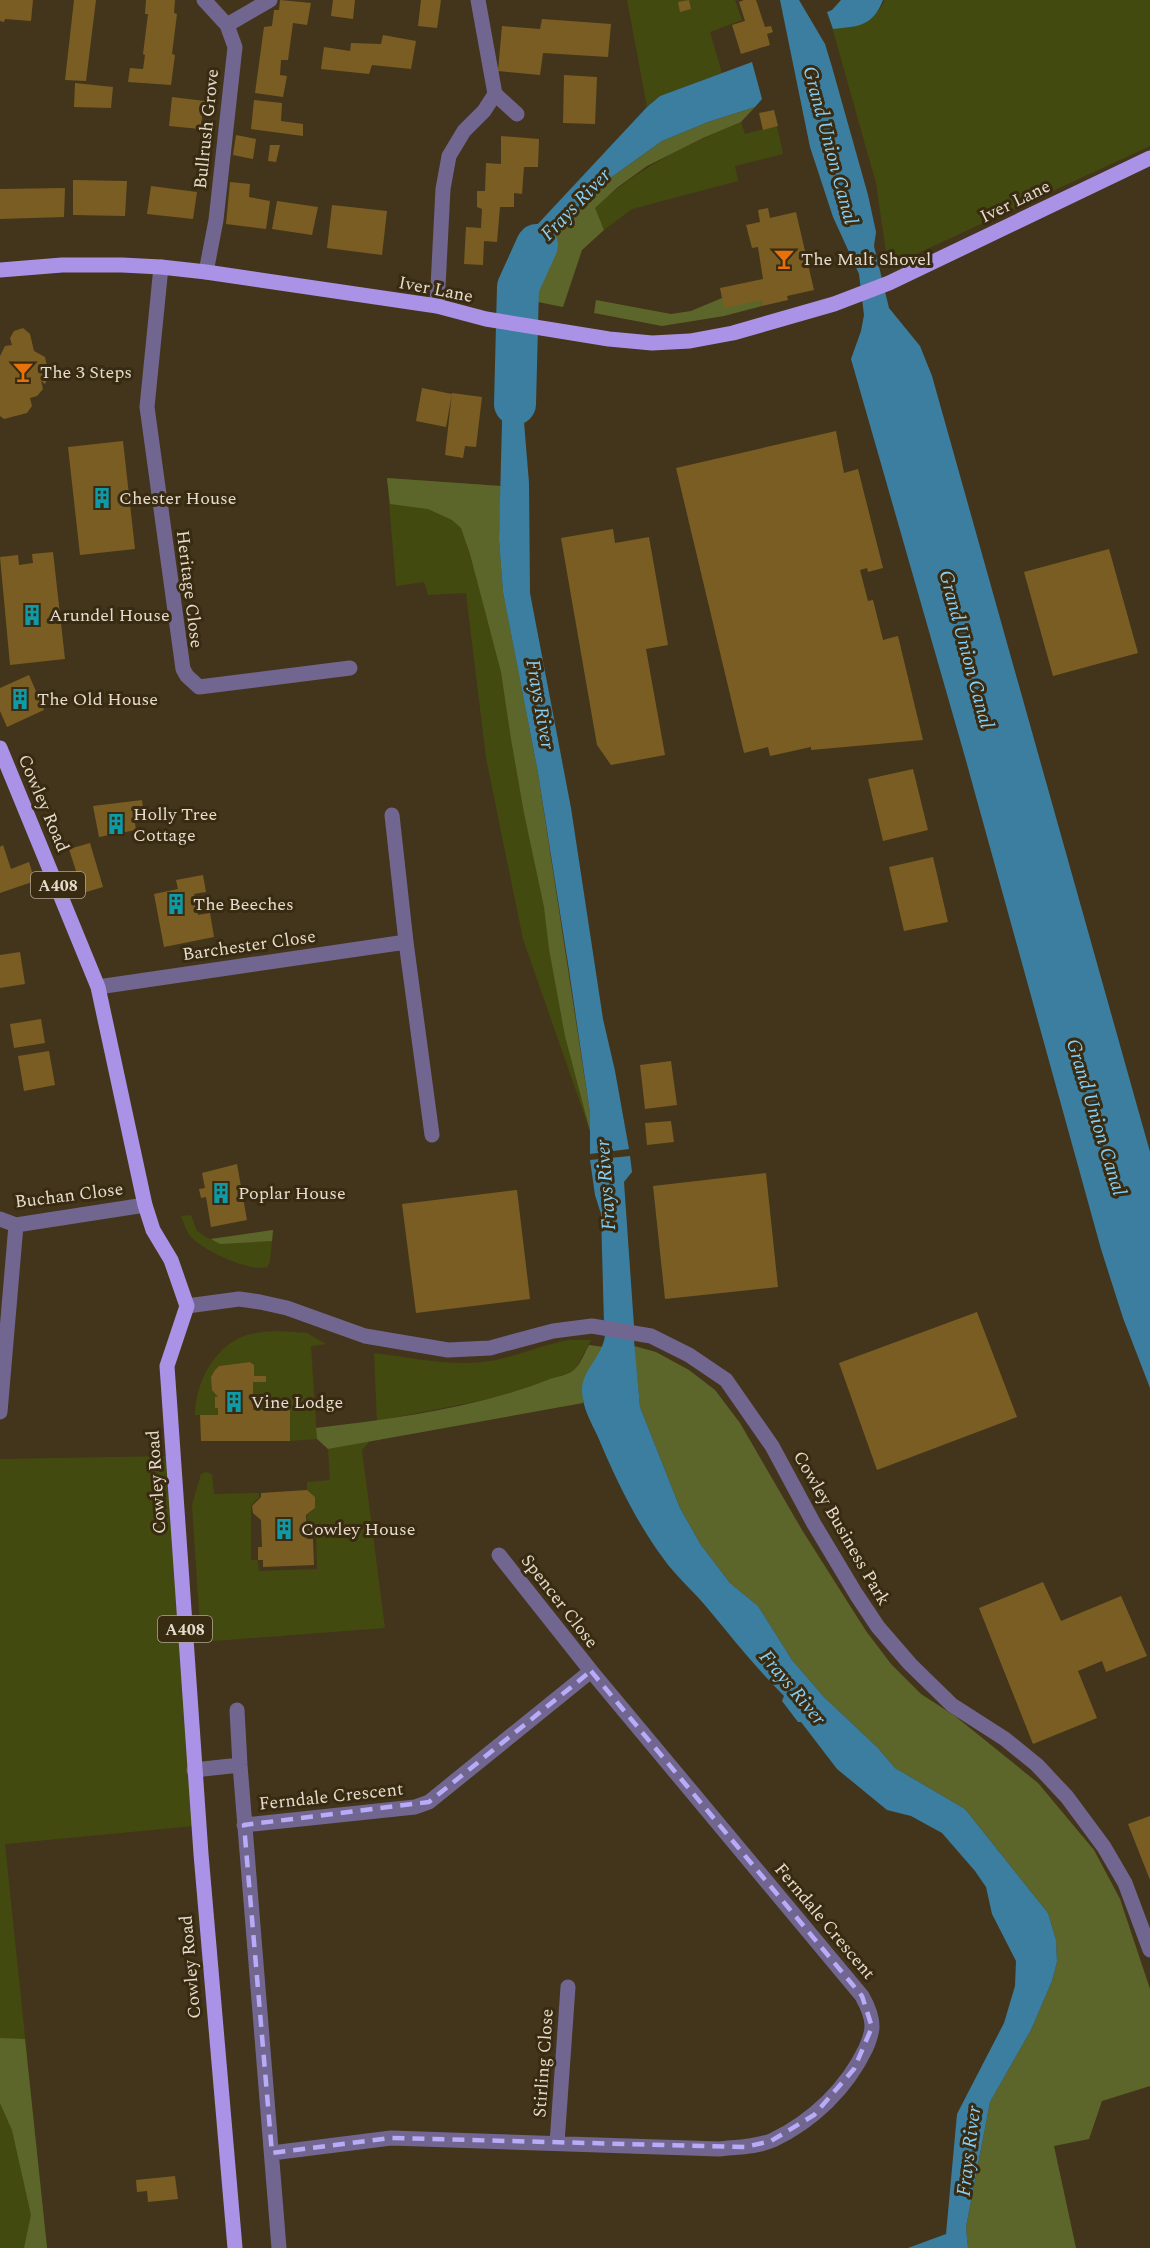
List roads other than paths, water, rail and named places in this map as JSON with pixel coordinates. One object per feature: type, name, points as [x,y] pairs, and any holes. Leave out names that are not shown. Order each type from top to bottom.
[{"type":"main road","name":"Iver Lane","points":[[0,270],[62,265],[162,267],[437,306],[486,319],[586,335],[652,343],[690,341],[733,333],[842,301],[897,279],[1150,158]]},
{"type":"main road","name":"Iver Lane","points":[[0,279],[19,270]]},
{"type":"main road","name":"Cowley Road","points":[[0,748],[98,987],[145,1204],[153,1230],[171,1260],[187,1306],[168,1366],[194,1770],[235,2248]]},
{"type":"street","name":"Bullrush Grove","points":[[204,0],[227,25],[235,46],[218,199],[206,272]]},
{"type":"street","points":[[227,25],[270,0]]},
{"type":"street","points":[[478,0],[495,94],[517,114]]},
{"type":"street","points":[[437,306],[443,189],[449,156],[464,131],[484,111],[495,94]]},
{"type":"street","name":"Heritage Close","points":[[162,267],[147,406],[183,669],[199,687],[350,668]]},
{"type":"street","points":[[392,815],[406,942],[432,1135]]},
{"type":"street","name":"Barchester Close","points":[[98,987],[406,942]]},
{"type":"street","name":"Buchan Close","points":[[0,1219],[16,1226],[145,1204]]},
{"type":"street","points":[[0,1412],[3,1343],[16,1226]]},
{"type":"street","name":"Cowley Business Park","points":[[187,1306],[239,1299],[260,1302],[286,1308],[365,1336],[448,1350],[490,1348],[553,1331],[592,1326],[643,1334],[689,1355],[726,1380],[772,1446],[813,1524],[856,1594],[878,1627],[910,1665],[952,1705],[1005,1739],[1037,1766],[1066,1797],[1104,1847],[1125,1883],[1150,1950]]},
{"type":"street","name":"Spencer Close","points":[[499,1555],[591,1671]]},
{"type":"street","name":"Ferndale Crescent","points":[[244,1825],[415,1807],[429,1802],[591,1671],[862,1996],[871,2016],[872,2027],[869,2040],[854,2069],[830,2100],[814,2115],[771,2141],[745,2147],[719,2149],[392,2138],[272,2153]]},
{"type":"street","points":[[237,1710],[244,1825],[279,2248]]},
{"type":"street","points":[[194,1770],[240,1765]]},
{"type":"street","name":"Stirling Close","points":[[557,2143],[568,1987]]},
{"type":"water","name":"Grand Union Canal","points":[[780,0],[799,0],[825,44],[868,195],[876,232],[874,246],[889,308],[920,346],[932,376],[1150,1152],[1150,1388],[1123,1318],[1101,1249],[965,757],[851,359],[864,315],[859,274],[833,217],[810,147]]},
{"type":"water","points":[[841,0],[883,0],[874,16],[864,24],[833,29],[827,12]]},
{"type":"water","points":[[752,62],[762,99],[755,107],[708,122],[662,141],[613,176],[559,224],[548,239],[533,301],[502,295],[517,250],[535,227],[647,107],[660,96]]},
{"type":"water","points":[[504,344],[529,349],[523,410],[529,483],[530,593],[571,808],[603,1019],[629,1149],[590,1154],[590,1113],[569,970],[538,773],[503,592],[499,540]]},
{"type":"water","points":[[630,1156],[632,1172],[624,1182],[634,1326],[604,1323],[601,1214],[595,1195],[590,1160]]},
{"type":"water","points":[[605,1335],[634,1340],[640,1407],[680,1508],[701,1545],[730,1583],[758,1606],[792,1660],[824,1697],[878,1748],[895,1768],[965,1809],[1048,1913],[1056,1940],[1057,1962],[1052,1981],[1031,2030],[990,2102],[966,2227],[968,2248],[908,2248],[946,2234],[957,2114],[1004,2023],[1015,1986],[1016,1961],[992,1914],[986,1887],[942,1833],[911,1816],[887,1810],[837,1769],[782,1701],[784,1696],[704,1603],[674,1572],[654,1545],[619,1484],[584,1402],[582,1390],[585,1376],[601,1350]]},
{"type":"waterway","name":"Frays River","points":[[515,404],[518,287],[537,245]]},
{"type":"place","name":"The Malt Shovel","points":[[784,259]]},
{"type":"place","name":"The 3 Steps","points":[[23,372]]},
{"type":"place","name":"Chester House","points":[[102,498]]},
{"type":"place","name":"Arundel House","points":[[32,615]]},
{"type":"place","name":"The Old House","points":[[20,699]]},
{"type":"place","name":"Holly Tree Cottage","points":[[116,824]]},
{"type":"place","name":"The Beeches","points":[[176,904]]},
{"type":"place","name":"Poplar House","points":[[221,1193]]},
{"type":"place","name":"Vine Lodge","points":[[234,1402]]},
{"type":"place","name":"Cowley House","points":[[284,1529]]}]
